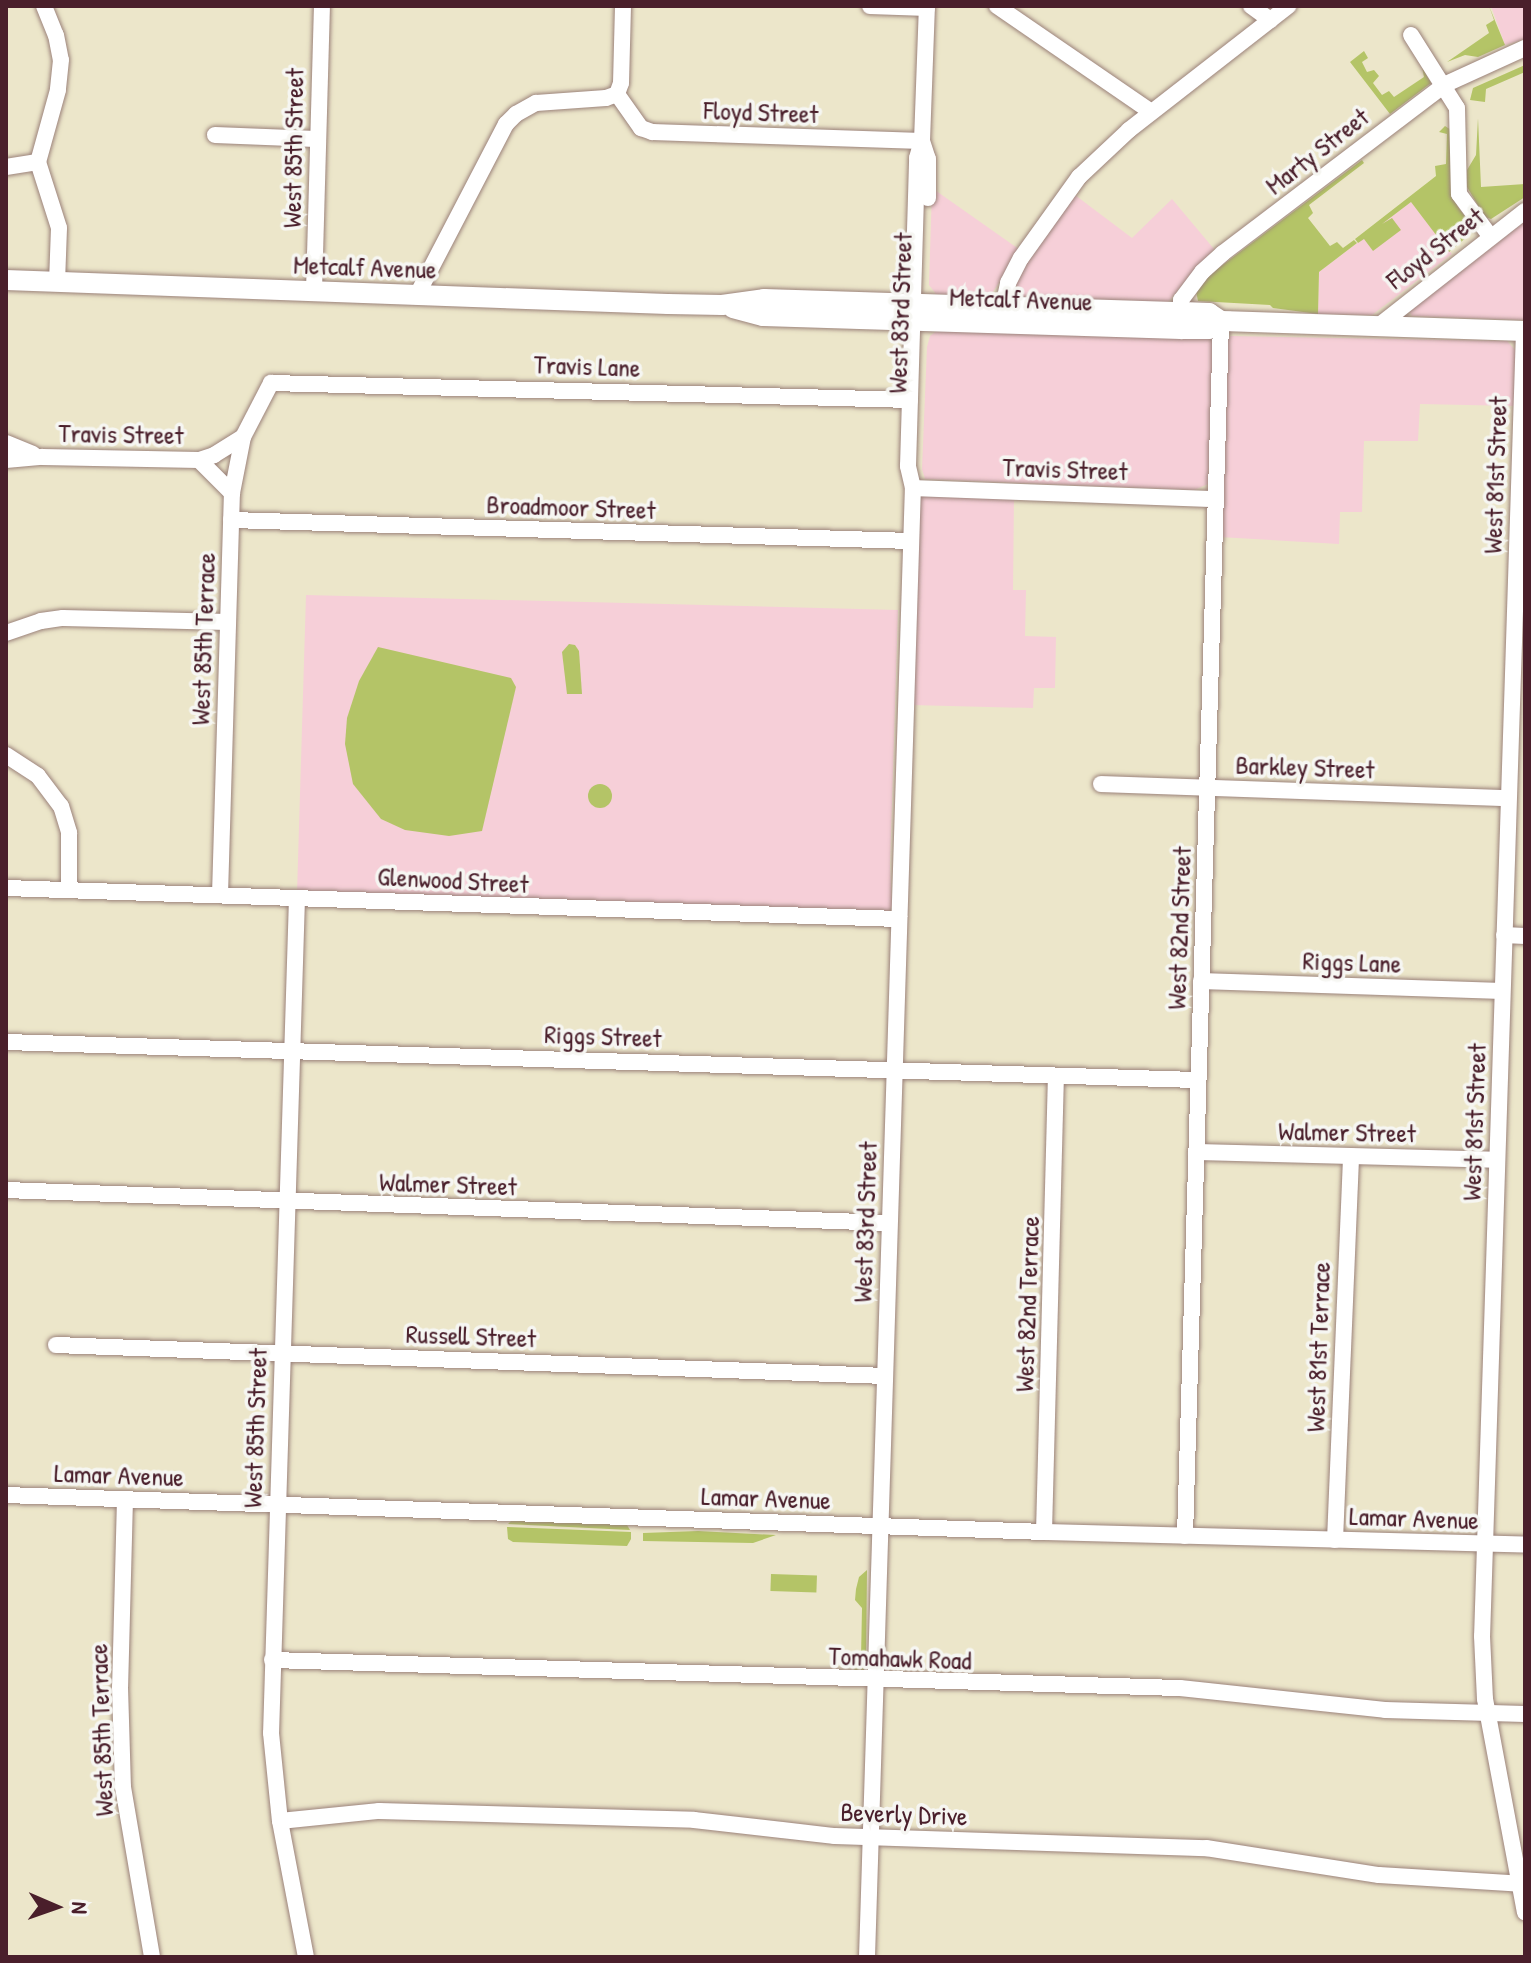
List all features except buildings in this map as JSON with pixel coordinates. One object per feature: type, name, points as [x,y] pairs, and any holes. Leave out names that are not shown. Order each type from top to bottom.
[{"type":"main road","name":"Metcalf Avenue","points":[[6,280],[722,305],[763,316],[919,313],[1181,321],[1209,313],[1221,321],[1524,331]]},
{"type":"main road","name":"Metcalf Avenue","points":[[919,313],[1003,307],[1181,321]]},
{"type":"street","points":[[44,6],[56,35],[61,71],[38,162],[59,228],[57,282]]},
{"type":"street","name":"West 85th Street","points":[[314,291],[322,6]]},
{"type":"street","points":[[417,295],[506,124],[516,114],[536,103],[617,94],[621,83],[623,6]]},
{"type":"street","points":[[870,6],[927,7]]},
{"type":"street","points":[[997,6],[1151,112]]},
{"type":"street","points":[[1251,6],[1270,20]]},
{"type":"street","points":[[1003,307],[1014,271],[1064,195],[1100,154],[1288,6]]},
{"type":"street","name":"West 83rd Street","points":[[913,488],[908,466],[928,159],[922,141],[927,7]]},
{"type":"street","points":[[1411,35],[1457,108],[1459,194],[1490,236]]},
{"type":"street","name":"Marty Street","points":[[1181,321],[1181,300],[1190,286],[1223,253],[1444,85],[1525,48]]},
{"type":"street","name":"Floyd Street","points":[[617,94],[641,128],[652,132],[922,141]]},
{"type":"street","points":[[215,135],[316,139]]},
{"type":"street","points":[[6,167],[38,162]]},
{"type":"street","name":"Floyd Street","points":[[1377,327],[1525,211]]},
{"type":"street","name":"West 83rd Street","points":[[867,1957],[910,541],[913,488],[918,470],[919,313]]},
{"type":"street","name":"West 82nd Street","points":[[1185,1536],[1221,321]]},
{"type":"street","name":"West 81st Street","points":[[1524,331],[1517,755],[1508,798],[1482,1636],[1487,1714],[1525,1912]]},
{"type":"street","name":"Travis Lane","points":[[266,390],[271,383],[280,381],[910,400]]},
{"type":"street","name":"West 85th Terrace","points":[[220,895],[232,493],[243,437],[266,390]]},
{"type":"street","name":"Travis Street","points":[[6,460],[42,457],[199,460],[214,455],[243,437]]},
{"type":"street","name":"Travis Street","points":[[6,443],[42,457]]},
{"type":"street","name":"Travis Street","points":[[199,460],[232,493]]},
{"type":"street","name":"Travis Street","points":[[913,488],[1216,499]]},
{"type":"street","name":"Broadmoor Street","points":[[231,520],[910,541]]},
{"type":"street","points":[[6,633],[41,621],[63,618],[228,622]]},
{"type":"street","points":[[6,755],[38,776],[61,806],[69,833],[69,890]]},
{"type":"street","name":"Barkley Street","points":[[1101,784],[1508,798]]},
{"type":"street","name":"Glenwood Street","points":[[6,888],[899,919]]},
{"type":"street","name":"West 85th Street","points":[[297,898],[271,1733],[280,1821],[306,1957]]},
{"type":"street","points":[[1504,935],[1525,936]]},
{"type":"street","name":"Riggs Lane","points":[[1201,981],[1502,991]]},
{"type":"street","name":"Riggs Street","points":[[6,1042],[1198,1080]]},
{"type":"street","name":"West 82nd Terrace","points":[[1044,1532],[1056,1076]]},
{"type":"street","name":"Walmer Street","points":[[1196,1152],[1497,1160]]},
{"type":"street","name":"West 81st Terrace","points":[[1335,1540],[1351,1156]]},
{"type":"street","name":"Walmer Street","points":[[6,1190],[889,1223]]},
{"type":"street","name":"Russell Street","points":[[56,1345],[884,1376]]},
{"type":"street","name":"Lamar Avenue","points":[[6,1495],[1044,1532],[1525,1545]]},
{"type":"street","name":"West 85th Terrace","points":[[125,1499],[120,1687],[123,1787],[152,1957]]},
{"type":"street","name":"Tomahawk Road","points":[[272,1660],[875,1681],[1180,1688],[1385,1710],[1525,1714]]},
{"type":"street","name":"Beverly Drive","points":[[280,1821],[379,1811],[694,1820],[870,1837],[1206,1848],[1379,1875],[1522,1884]]},
{"type":"shaded area","points":[[1491,6],[1525,6],[1525,39],[1505,45]]},
{"type":"shaded area","points":[[932,188],[1020,250],[989,298],[936,294],[929,285]]},
{"type":"shaded area","points":[[1071,192],[1132,238],[1172,199],[1214,249],[1166,304],[1023,301],[1015,289],[1017,278]]},
{"type":"shaded area","points":[[1411,202],[1452,254],[1372,315],[1318,314],[1319,272]]},
{"type":"shaded area","points":[[1525,220],[1525,320],[1412,316],[1409,311]]},
{"type":"shaded area","points":[[938,330],[1211,338],[1214,343],[1208,484],[1194,490],[925,479],[922,469],[927,347],[930,336]]},
{"type":"shaded area","points":[[1231,336],[1507,341],[1516,351],[1515,406],[1420,404],[1418,441],[1364,441],[1362,512],[1340,512],[1339,544],[1219,537],[1227,340]]},
{"type":"shaded area","points":[[921,493],[1014,495],[1013,590],[1026,590],[1025,636],[1056,637],[1055,688],[1034,688],[1033,708],[911,705]]},
{"type":"shaded area","points":[[306,595],[898,610],[890,866],[892,906],[889,911],[297,893]]},
{"type":"green space","points":[[1489,6],[1505,45],[1478,57],[1465,55],[1447,62],[1489,33],[1486,25],[1494,20]]},
{"type":"green space","points":[[1364,51],[1368,58],[1362,62],[1367,72],[1374,70],[1379,76],[1373,83],[1382,95],[1389,91],[1394,97],[1424,77],[1422,67],[1431,83],[1390,114],[1350,62]]},
{"type":"green space","points":[[1525,65],[1525,72],[1486,89],[1485,102],[1470,100],[1473,88]]},
{"type":"green space","points":[[1478,118],[1481,187],[1525,184],[1525,197],[1491,219],[1485,217],[1467,187],[1467,170],[1476,155]]},
{"type":"green space","points":[[1445,126],[1451,130],[1451,191],[1458,207],[1475,230],[1449,252],[1411,202],[1382,224],[1392,218],[1401,230],[1373,251],[1364,239],[1358,243],[1355,239],[1436,176],[1435,166],[1446,164],[1447,134],[1439,132]]},
{"type":"green space","points":[[1362,160],[1364,163],[1309,205],[1313,213],[1308,218],[1330,246],[1337,242],[1343,248],[1354,240],[1357,243],[1319,272],[1318,314],[1270,305],[1198,301],[1196,291],[1208,276]]},
{"type":"green space","points":[[569,644],[575,645],[579,651],[582,694],[567,694],[562,652]]},
{"type":"green space","points":[[378,647],[511,678],[516,687],[482,831],[449,836],[405,830],[381,819],[353,784],[345,744],[347,718],[359,681]]},
{"type":"green space","points":[[600,784],[609,787],[612,796],[609,805],[600,808],[591,805],[588,796],[591,787]]},
{"type":"green space","points":[[512,1520],[627,1525],[630,1530],[508,1524]]},
{"type":"green space","points":[[507,1527],[631,1532],[631,1539],[627,1546],[513,1542],[508,1539]]},
{"type":"green space","points":[[698,1531],[776,1535],[753,1543],[643,1541],[643,1533]]},
{"type":"green space","points":[[867,1570],[866,1666],[863,1672],[854,1673],[852,1661],[861,1658],[862,1608],[855,1600],[856,1589],[859,1577]]},
{"type":"green space","points":[[771,1574],[817,1576],[816,1593],[770,1591]]}]
